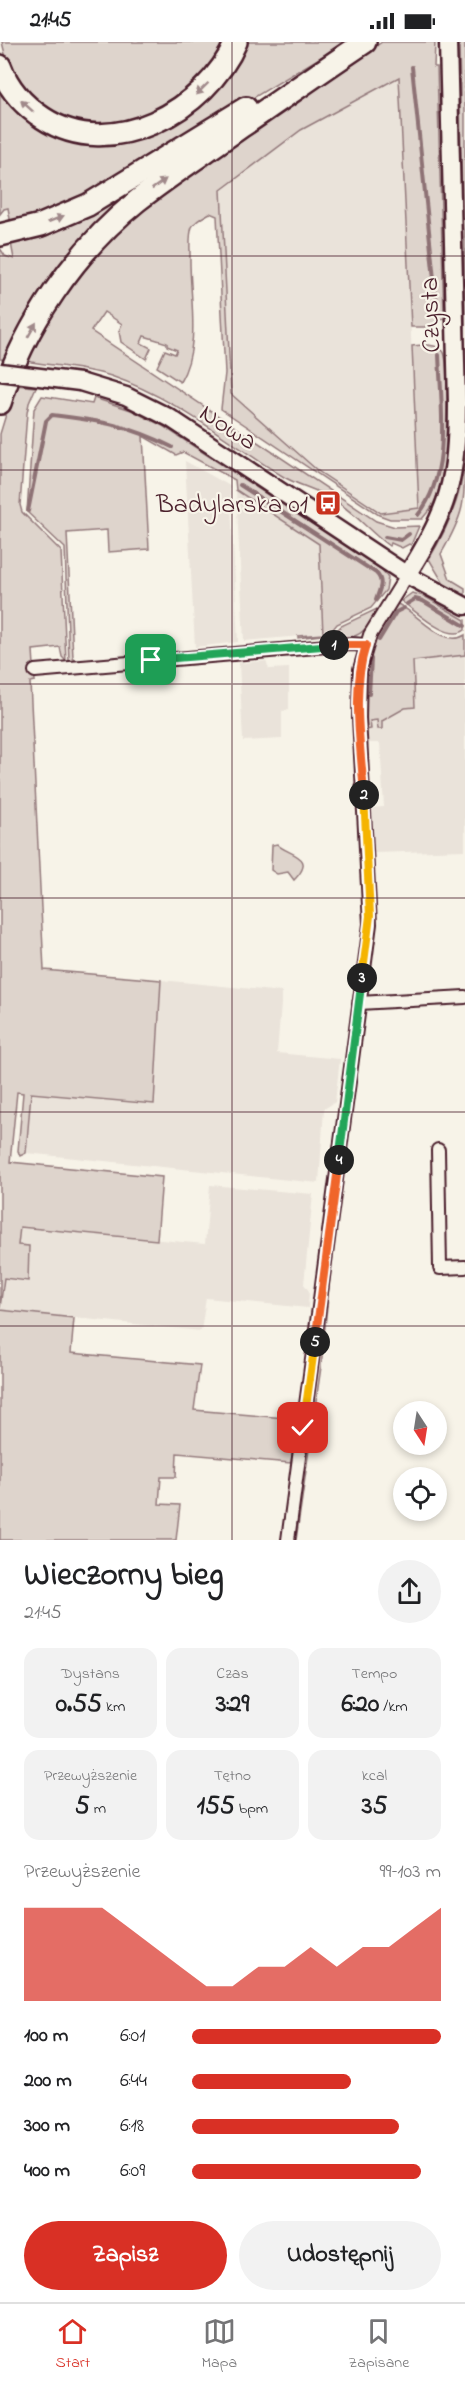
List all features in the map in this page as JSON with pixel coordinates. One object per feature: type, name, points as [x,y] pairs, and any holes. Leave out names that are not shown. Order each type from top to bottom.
[{"type":"highway","points":[[0,66],[12,90],[47,121],[71,131],[107,135],[134,130],[162,119],[178,109],[208,84],[236,42]]},
{"type":"highway","points":[[0,235],[41,225],[88,205],[315,66],[359,42]]},
{"type":"highway","points":[[0,403],[17,358],[45,308],[73,268],[109,227],[159,184],[365,42]]},
{"type":"street","name":"Czysta","points":[[407,575],[444,510],[451,486],[456,453],[457,402],[448,47]]},
{"type":"street","name":"Nowa","points":[[0,372],[80,382],[126,396],[170,418],[407,575],[465,606]]},
{"type":"street","points":[[288,1540],[370,916],[358,698],[360,669],[366,645],[377,621],[407,575]]},
{"type":"street","points":[[34,671],[252,651],[366,645]]},
{"type":"street","points":[[359,1003],[465,997]]},
{"type":"street","points":[[438,1150],[440,1268],[465,1267]]},
{"type":"shaded area","points":[[2,42],[228,42],[201,80],[157,112],[126,123],[94,126],[62,119],[25,93],[6,58]]},
{"type":"shaded area","points":[[243,42],[346,42],[122,177],[43,215],[8,223],[10,219],[8,208],[0,214],[0,80],[22,109],[131,136]]},
{"type":"shaded area","points":[[382,42],[435,42],[434,67],[437,67],[444,318],[431,327],[411,327],[399,77],[301,130],[221,190],[231,394],[318,471],[381,513],[419,508],[412,346],[429,345],[440,348],[445,357],[447,386],[444,465],[435,501],[422,519],[390,519],[379,515],[221,409],[225,373],[217,216],[210,213],[196,222],[191,230],[193,337],[187,368],[180,382],[157,367],[165,350],[175,354],[177,350],[167,346],[167,343],[144,336],[141,343],[151,348],[146,359],[121,342],[119,331],[122,324],[104,312],[91,331],[376,521],[395,527],[419,526],[411,545],[402,548],[391,543],[389,546],[344,507],[317,491],[284,477],[157,396],[111,376],[31,362],[26,359],[42,326],[79,271],[142,207]]},
{"type":"shaded area","points":[[459,42],[465,42],[465,372]]},
{"type":"shaded area","points":[[399,77],[419,509],[381,513],[318,471],[231,394],[221,190],[301,130]]},
{"type":"shaded area","points":[[234,123],[139,193],[12,360],[0,359],[0,248],[5,256],[14,259],[11,243],[30,238]]},
{"type":"shaded area","points":[[15,385],[36,387],[27,413],[20,505],[22,512],[61,551],[66,661],[62,657],[60,647],[33,650],[35,681],[30,682],[44,970],[161,980],[154,1104],[31,1093],[26,1153],[20,1156],[18,1151],[23,1093],[17,1092],[10,1162],[162,1177],[157,1240],[20,1227],[18,1245],[29,1246],[28,1281],[4,1278],[0,1308],[0,434]]},
{"type":"shaded area","points":[[42,396],[92,404],[94,398],[131,410],[163,426],[382,570],[388,577],[386,590],[371,608],[337,624],[329,634],[298,638],[298,636],[323,634],[319,544],[236,490],[235,480],[183,452],[176,455],[143,436],[149,549],[108,552],[107,530],[67,533],[73,658],[75,660],[75,662],[69,662],[65,548],[27,512],[34,409]]},
{"type":"shaded area","points":[[465,458],[462,508],[441,554],[450,579],[465,588],[465,596],[445,586],[429,559],[453,511],[461,485]]},
{"type":"shaded area","points":[[185,461],[230,486],[238,642],[195,647]]},
{"type":"shaded area","points":[[236,490],[319,544],[323,634],[244,641]]},
{"type":"shaded area","points":[[412,593],[424,596],[465,620],[465,630],[458,633],[450,632],[423,618],[401,601]]},
{"type":"shaded area","points":[[395,603],[438,633],[456,638],[465,635],[465,655],[413,661],[415,707],[405,708],[382,721],[382,729],[378,729],[377,720],[370,721],[371,729],[366,730],[364,693],[368,664],[378,636]]},
{"type":"shaded area","points":[[379,608],[366,628],[357,635],[332,640],[333,634],[341,626]]},
{"type":"shaded area","points":[[465,648],[465,850],[373,853],[371,808],[384,807],[380,743],[367,743],[364,701],[373,664]]},
{"type":"shaded area","points":[[266,661],[269,669],[289,668],[289,710],[282,711],[282,739],[243,741],[239,663]]},
{"type":"shaded area","points":[[277,844],[302,861],[301,872],[294,880],[288,872],[277,874],[271,870],[272,845]]},
{"type":"shaded area","points":[[161,980],[282,992],[277,1053],[340,1059],[335,1102],[324,1109],[319,1183],[26,1153],[31,1093],[157,1059]]},
{"type":"shaded area","points":[[210,1185],[313,1194],[304,1284],[309,1291],[308,1308],[206,1298],[201,1331],[0,1310],[4,1278],[27,1280],[29,1246],[18,1245],[20,1227],[205,1244]]},
{"type":"shaded area","points":[[327,1276],[330,1276],[321,1367],[296,1540],[292,1540]]},
{"type":"shaded area","points":[[0,1310],[74,1318],[71,1353],[200,1365],[194,1410],[297,1419],[291,1463],[177,1453],[176,1477],[161,1477],[159,1504],[180,1505],[176,1540],[0,1540]]},
{"type":"waterway","points":[[412,67],[438,318]]},
{"type":"waterway","points":[[418,515],[429,498],[440,459],[442,417],[439,355]]},
{"type":"waterway","points":[[28,511],[46,421],[52,415],[114,425],[172,447]]},
{"type":"waterway","points":[[240,485],[376,573],[381,583],[376,600]]},
{"type":"waterway","points":[[385,537],[401,540],[409,534]]},
{"type":"waterway","points":[[407,604],[415,599],[423,601],[465,626]]},
{"type":"waterway","points":[[379,640],[396,612],[404,608]]},
{"type":"waterway","points":[[369,694],[371,659]]},
{"type":"place","name":"Badylarska 01","points":[[328,503]]},
{"type":"route","points":[[151,660],[322,646],[366,645],[360,669],[358,698],[370,924],[303,1428]]}]
